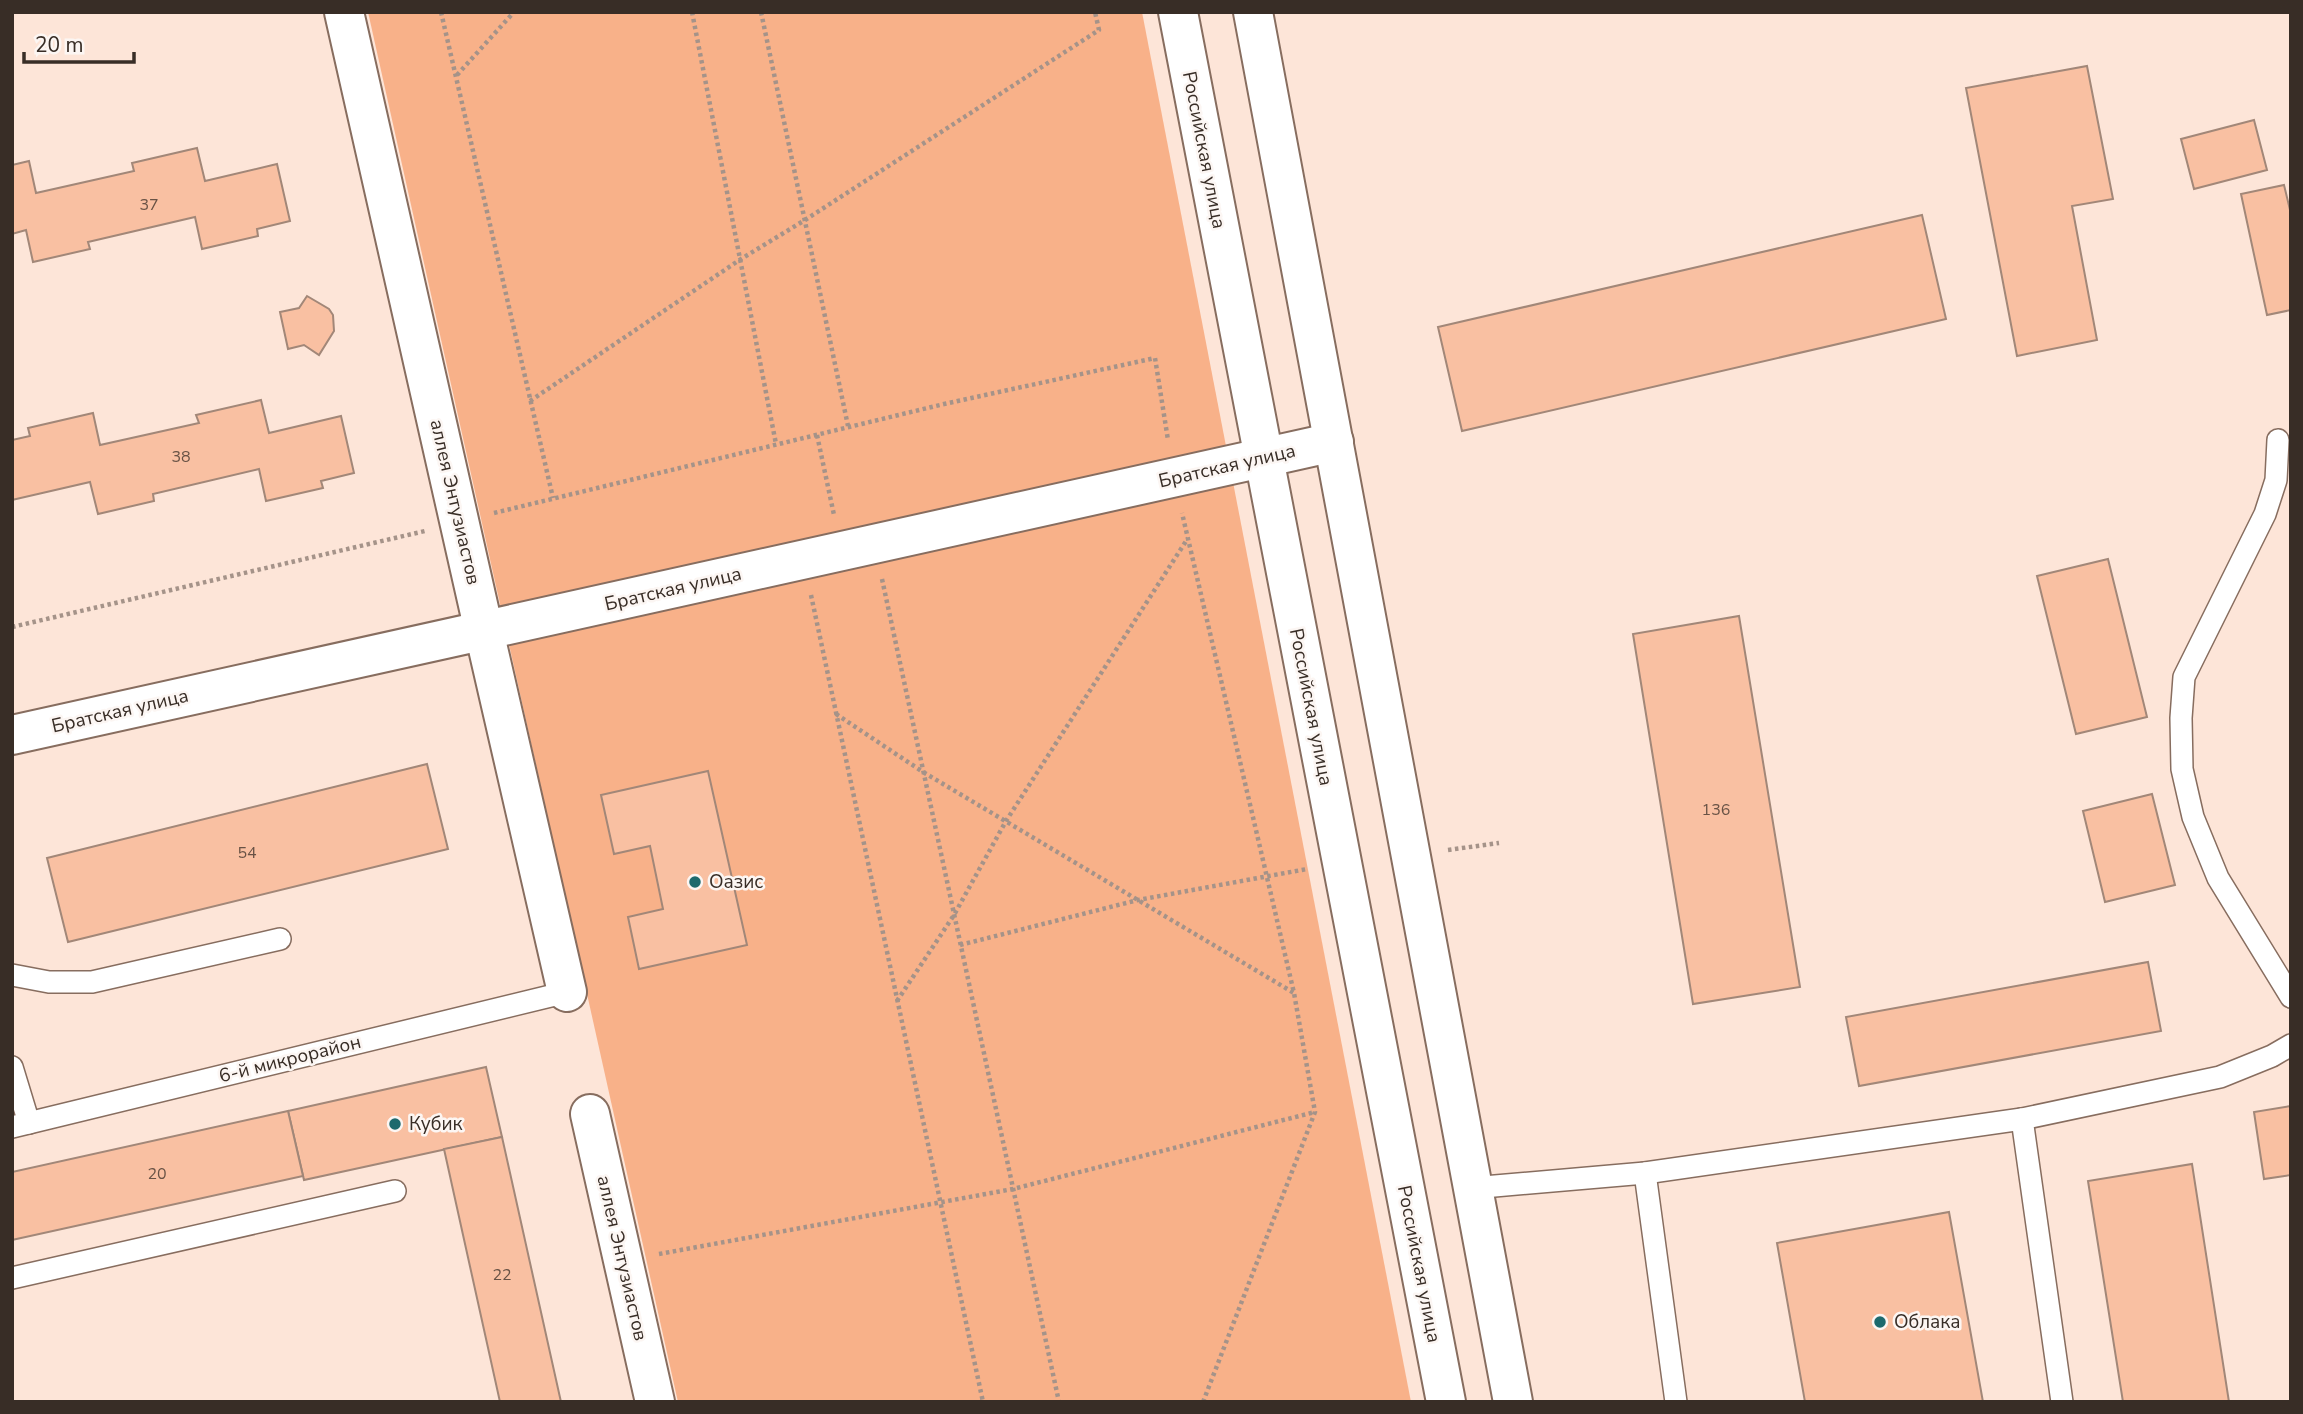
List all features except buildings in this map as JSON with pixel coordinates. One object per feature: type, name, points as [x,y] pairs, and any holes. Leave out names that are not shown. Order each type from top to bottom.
[{"type":"main road","name":"аллея Энтузиастов","points":[[344,12],[567,992]]},
{"type":"main road","name":"Российская улица","points":[[1178,12],[1446,1402]]},
{"type":"main road","points":[[1253,12],[1513,1402]]},
{"type":"main road","name":"Братская улица","points":[[12,735],[1334,442]]},
{"type":"main road","name":"аллея Энтузиастов","points":[[590,1114],[655,1402]]},
{"type":"lane","points":[[2278,440],[2276,480],[2265,514],[2184,677],[2181,718],[2182,769],[2193,817],[2218,878],[2291,998]]},
{"type":"lane","points":[[12,975],[49,982],[92,982],[280,939]]},
{"type":"lane","name":"6-й микрорайон","points":[[21,1125],[567,992]]},
{"type":"lane","points":[[1472,1188],[1645,1173],[2022,1119],[2220,1077],[2272,1056],[2291,1045]]},
{"type":"lane","points":[[12,1067],[21,1125]]},
{"type":"lane","points":[[2022,1119],[2062,1402]]},
{"type":"lane","points":[[1645,1173],[1676,1402]]},
{"type":"lane","points":[[12,1278],[395,1191]]},
{"type":"path","points":[[441,12],[552,498]]},
{"type":"path","points":[[456,76],[514,12]]},
{"type":"path","points":[[692,12],[776,444]]},
{"type":"path","points":[[761,12],[848,426]]},
{"type":"path","points":[[530,401],[741,259],[1099,30],[1095,12]]},
{"type":"path","points":[[12,627],[416,534],[848,426],[1155,358],[1174,478],[1294,993],[1315,1112],[1203,1402]]},
{"type":"path","points":[[817,435],[841,551]]},
{"type":"path","points":[[897,1001],[954,915],[1006,821],[1188,538]]},
{"type":"path","points":[[881,575],[1059,1402]]},
{"type":"path","points":[[810,589],[983,1402]]},
{"type":"path","points":[[836,714],[923,772],[1294,993]]},
{"type":"path","points":[[1410,854],[1499,843]]},
{"type":"path","points":[[960,945],[1138,900],[1342,864]]},
{"type":"path","points":[[623,1261],[940,1200],[1013,1189],[1315,1112]]},
{"type":"shaded area","points":[[368,12],[1142,12],[1411,1402],[678,1402]]},
{"type":"place","name":"Оазис","points":[[695,882]]},
{"type":"place","name":"Кубик","points":[[395,1124]]},
{"type":"place","name":"Облака","points":[[1880,1322]]}]
